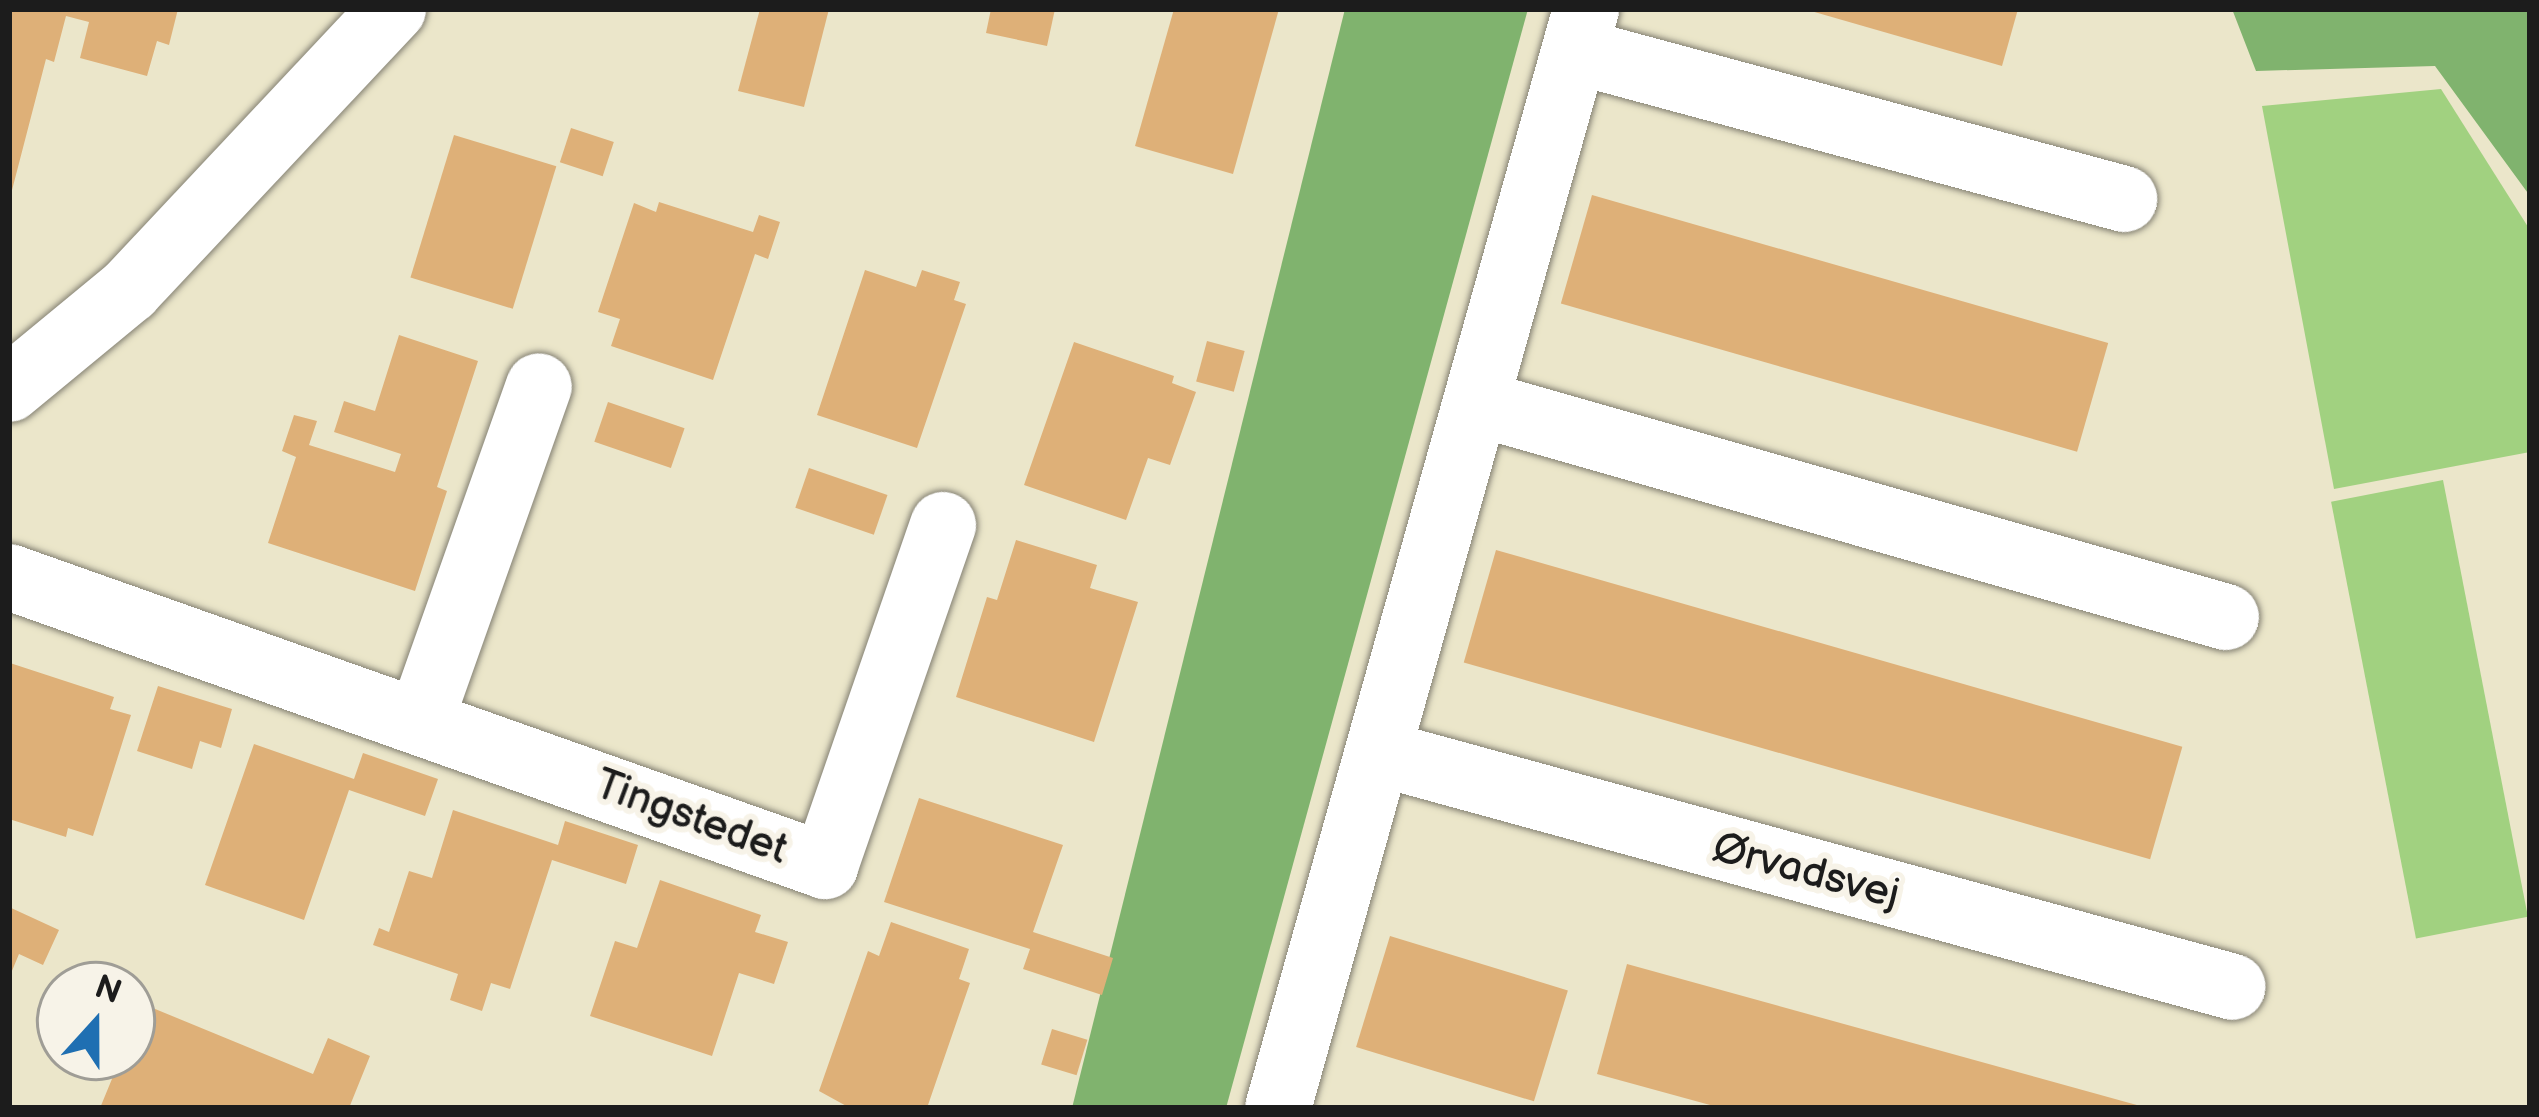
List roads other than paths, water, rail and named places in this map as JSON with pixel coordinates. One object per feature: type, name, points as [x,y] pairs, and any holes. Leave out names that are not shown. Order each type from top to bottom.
[{"type":"street","points":[[9,388],[129,290],[393,9]]},
{"type":"street","points":[[1278,1108],[1581,30],[2124,199]]},
{"type":"street","points":[[420,722],[539,386]]},
{"type":"street","points":[[1477,404],[2226,617]]},
{"type":"street","name":"Tingstedet","points":[[9,577],[825,866],[943,525]]},
{"type":"street","name":"Ørvadsvej","points":[[1379,753],[2233,987]]}]
